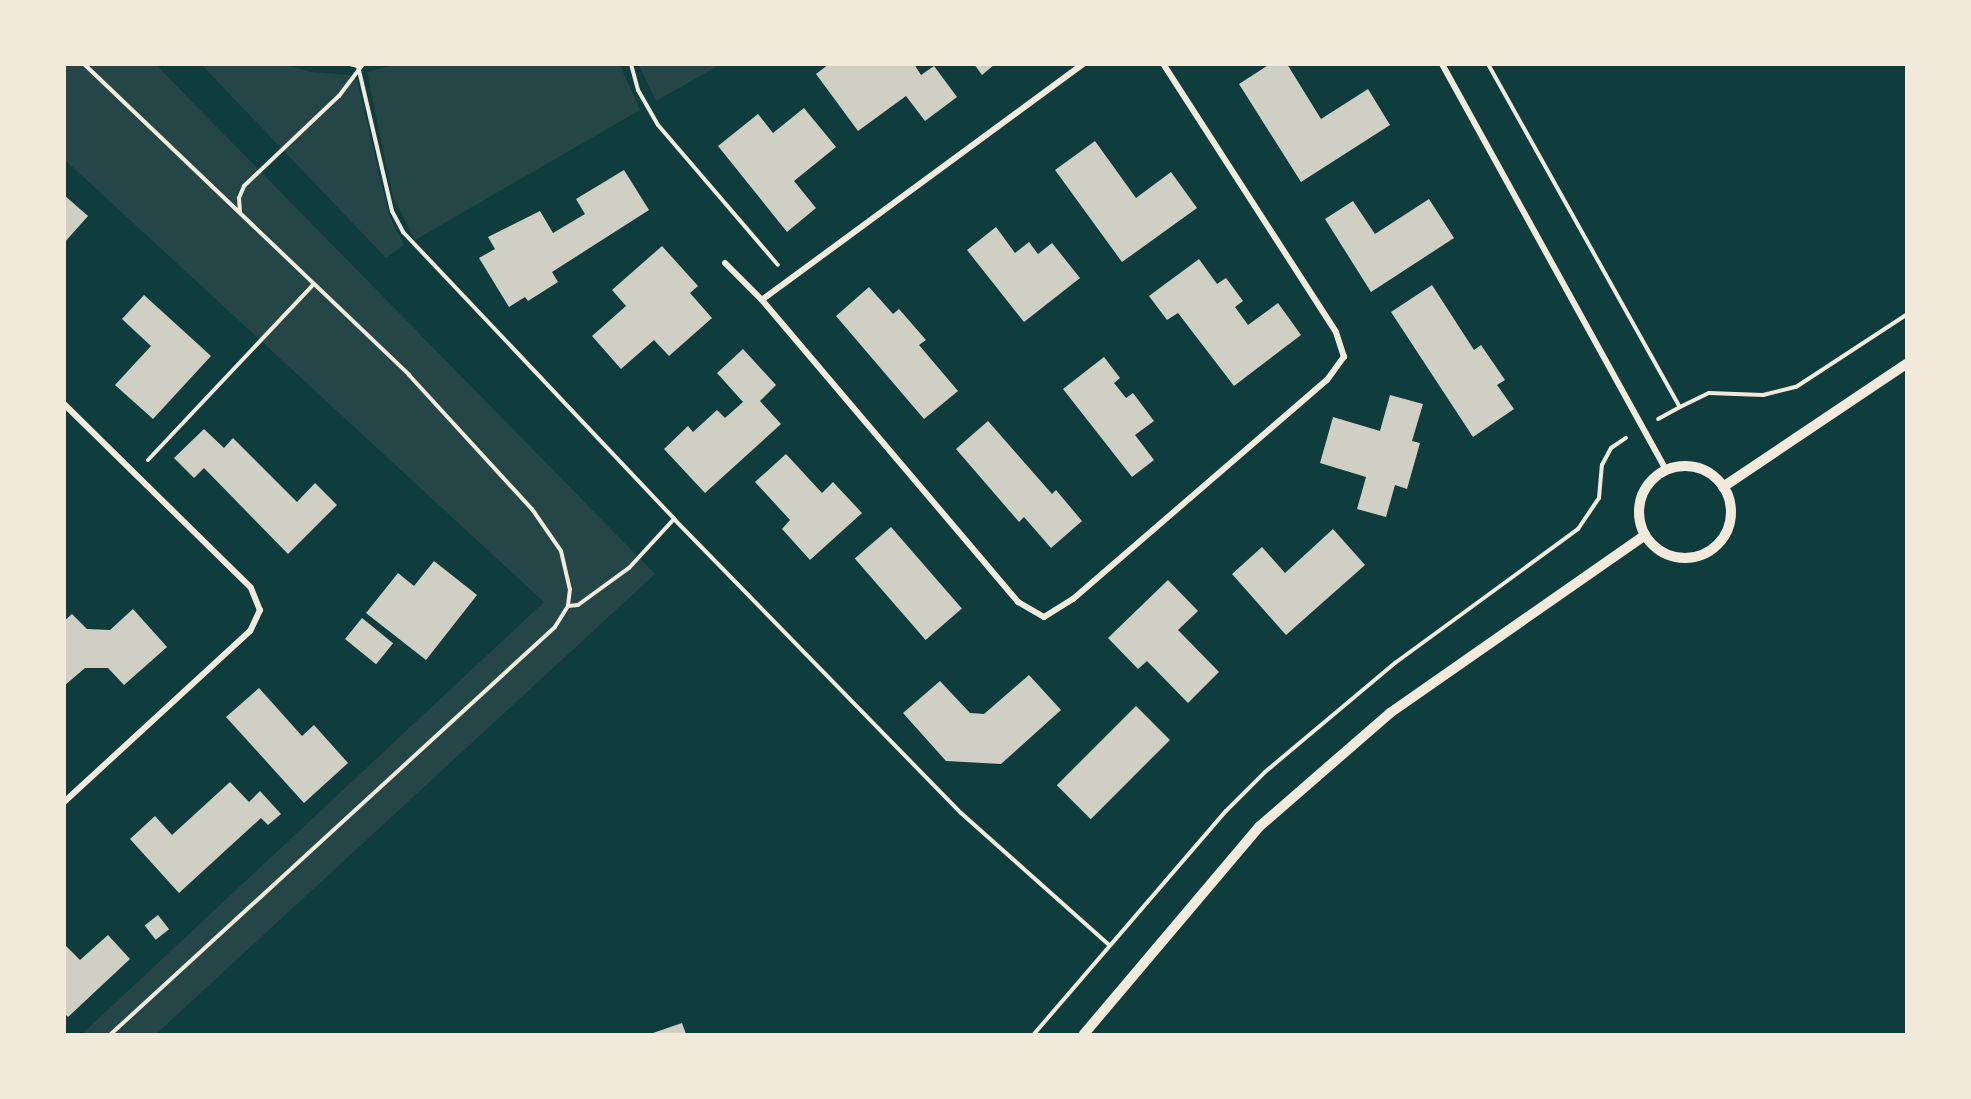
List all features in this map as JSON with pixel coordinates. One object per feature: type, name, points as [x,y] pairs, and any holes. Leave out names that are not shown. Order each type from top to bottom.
[{"type":"street","points":[[762,300],[1083,64]]},
{"type":"street","points":[[725,262],[762,300],[1018,602],[1044,617],[1073,599],[1309,396],[1344,357],[1336,332],[1163,64]]},
{"type":"street","points":[[1442,64],[1666,470]]},
{"type":"street","points":[[1723,487],[1906,364]]},
{"type":"street","points":[[64,404],[251,588],[258,599],[257,622],[64,802]]},
{"type":"street","points":[[1698,468],[1723,487],[1729,498],[1730,522],[1718,543],[1708,551],[1686,558],[1673,556],[1652,545],[1640,523],[1641,498],[1654,477],[1666,470],[1698,468]]},
{"type":"street","points":[[1084,1035],[1260,826],[1390,712],[1645,535]]},
{"type":"path","points":[[84,64],[410,375],[532,509],[561,551],[569,572],[568,606],[555,627],[111,1035]]},
{"type":"path","points":[[350,64],[360,65]]},
{"type":"path","points":[[631,64],[638,90],[658,125],[790,280]]},
{"type":"path","points":[[1488,64],[1680,407]]},
{"type":"path","points":[[240,212],[238,198],[244,186],[339,96],[352,82],[360,65]]},
{"type":"path","points":[[360,65],[392,212],[403,232],[674,519],[961,813],[1109,945]]},
{"type":"path","points":[[135,473],[314,284]]},
{"type":"path","points":[[1034,1035],[1109,945],[1265,772],[1395,663],[1578,529],[1599,498],[1602,465],[1611,448],[1680,407],[1709,393],[1763,395],[1796,387],[1906,315]]},
{"type":"path","points":[[568,606],[578,605],[629,568],[674,519]]},
{"type":"shaded area","points":[[639,64],[719,65],[656,101]]},
{"type":"shaded area","points":[[64,65],[156,65],[655,574],[156,1034],[82,1034],[544,602],[65,160]]},
{"type":"shaded area","points":[[202,65],[286,65],[311,72],[350,75],[357,80],[389,215],[404,245],[386,258]]},
{"type":"shaded area","points":[[393,65],[620,65],[640,110],[415,240],[393,197],[367,72]]},
{"type":"building","points":[[829,64],[914,64],[921,75],[934,66],[957,97],[925,121],[906,96],[858,131],[816,74]]},
{"type":"building","points":[[974,64],[995,64],[982,75]]},
{"type":"building","points":[[1270,64],[1287,64],[1321,119],[1368,89],[1390,125],[1301,182],[1239,84]]},
{"type":"building","points":[[804,108],[836,147],[794,181],[816,208],[787,232],[718,146],[758,114],[773,133]]},
{"type":"building","points":[[1095,141],[1136,198],[1171,172],[1197,208],[1122,262],[1055,170]]},
{"type":"building","points":[[624,170],[649,210],[552,272],[558,282],[528,301],[525,297],[509,307],[479,258],[495,249],[488,237],[540,211],[553,233],[585,214],[576,199]]},
{"type":"building","points":[[64,195],[88,216],[64,243]]},
{"type":"building","points":[[1429,199],[1454,238],[1371,292],[1325,219],[1353,201],[1375,234]]},
{"type":"building","points":[[996,227],[1015,253],[1029,242],[1038,254],[1052,243],[1080,278],[1024,322],[967,250]]},
{"type":"building","points":[[662,246],[698,286],[690,293],[712,318],[669,356],[654,340],[621,369],[592,336],[626,306],[612,290]]},
{"type":"building","points":[[1199,259],[1217,284],[1226,278],[1243,301],[1235,307],[1248,325],[1278,303],[1301,335],[1234,386],[1178,313],[1167,320],[1149,296]]},
{"type":"building","points":[[1432,285],[1474,350],[1481,345],[1505,380],[1497,385],[1514,409],[1473,437],[1391,312]]},
{"type":"building","points":[[869,287],[893,314],[899,309],[926,340],[919,345],[958,391],[924,419],[836,316]]},
{"type":"building","points":[[144,295],[211,356],[153,419],[115,385],[151,346],[122,319]]},
{"type":"building","points":[[743,349],[776,385],[760,401],[781,424],[705,493],[664,449],[688,426],[693,432],[717,410],[725,418],[743,402],[717,373]]},
{"type":"building","points":[[1104,357],[1120,378],[1114,383],[1126,398],[1133,393],[1154,421],[1135,435],[1154,460],[1132,477],[1063,389]]},
{"type":"building","points":[[1390,395],[1423,404],[1412,441],[1420,443],[1407,489],[1395,485],[1386,517],[1357,509],[1366,477],[1320,463],[1333,417],[1380,431]]},
{"type":"building","points":[[988,421],[1052,494],[1056,490],[1082,521],[1051,548],[1024,517],[1019,522],[956,449]]},
{"type":"building","points":[[204,429],[224,448],[233,438],[297,502],[315,483],[337,505],[288,554],[204,468],[194,478],[174,458]]},
{"type":"building","points":[[786,454],[822,493],[833,482],[862,513],[810,560],[782,529],[790,520],[755,482]]},
{"type":"building","points":[[891,527],[962,609],[926,640],[855,558]]},
{"type":"building","points":[[1333,529],[1365,565],[1286,635],[1232,574],[1262,547],[1285,573]]},
{"type":"building","points":[[434,561],[477,595],[426,660],[366,613],[398,573],[414,586]]},
{"type":"building","points":[[1168,580],[1198,611],[1178,630],[1219,672],[1188,703],[1147,661],[1138,669],[1108,638]]},
{"type":"building","points":[[133,609],[167,647],[124,685],[108,668],[85,668],[64,686],[64,621],[72,614],[87,629],[110,630]]},
{"type":"building","points":[[362,618],[393,643],[376,664],[345,639]]},
{"type":"building","points":[[1029,675],[1061,710],[1001,764],[946,761],[903,713],[940,681],[970,713],[984,714]]},
{"type":"building","points":[[259,688],[302,736],[314,725],[348,763],[304,803],[226,717]]},
{"type":"building","points":[[1136,706],[1170,740],[1091,819],[1057,785]]},
{"type":"building","points":[[230,782],[249,802],[260,791],[281,814],[268,825],[261,818],[179,893],[130,839],[155,816],[172,835]]},
{"type":"building","points":[[158,915],[169,929],[156,940],[145,925]]},
{"type":"building","points":[[108,935],[130,959],[68,1017],[64,1013],[64,944],[80,960]]},
{"type":"building","points":[[682,1023],[686,1034],[650,1034]]}]
